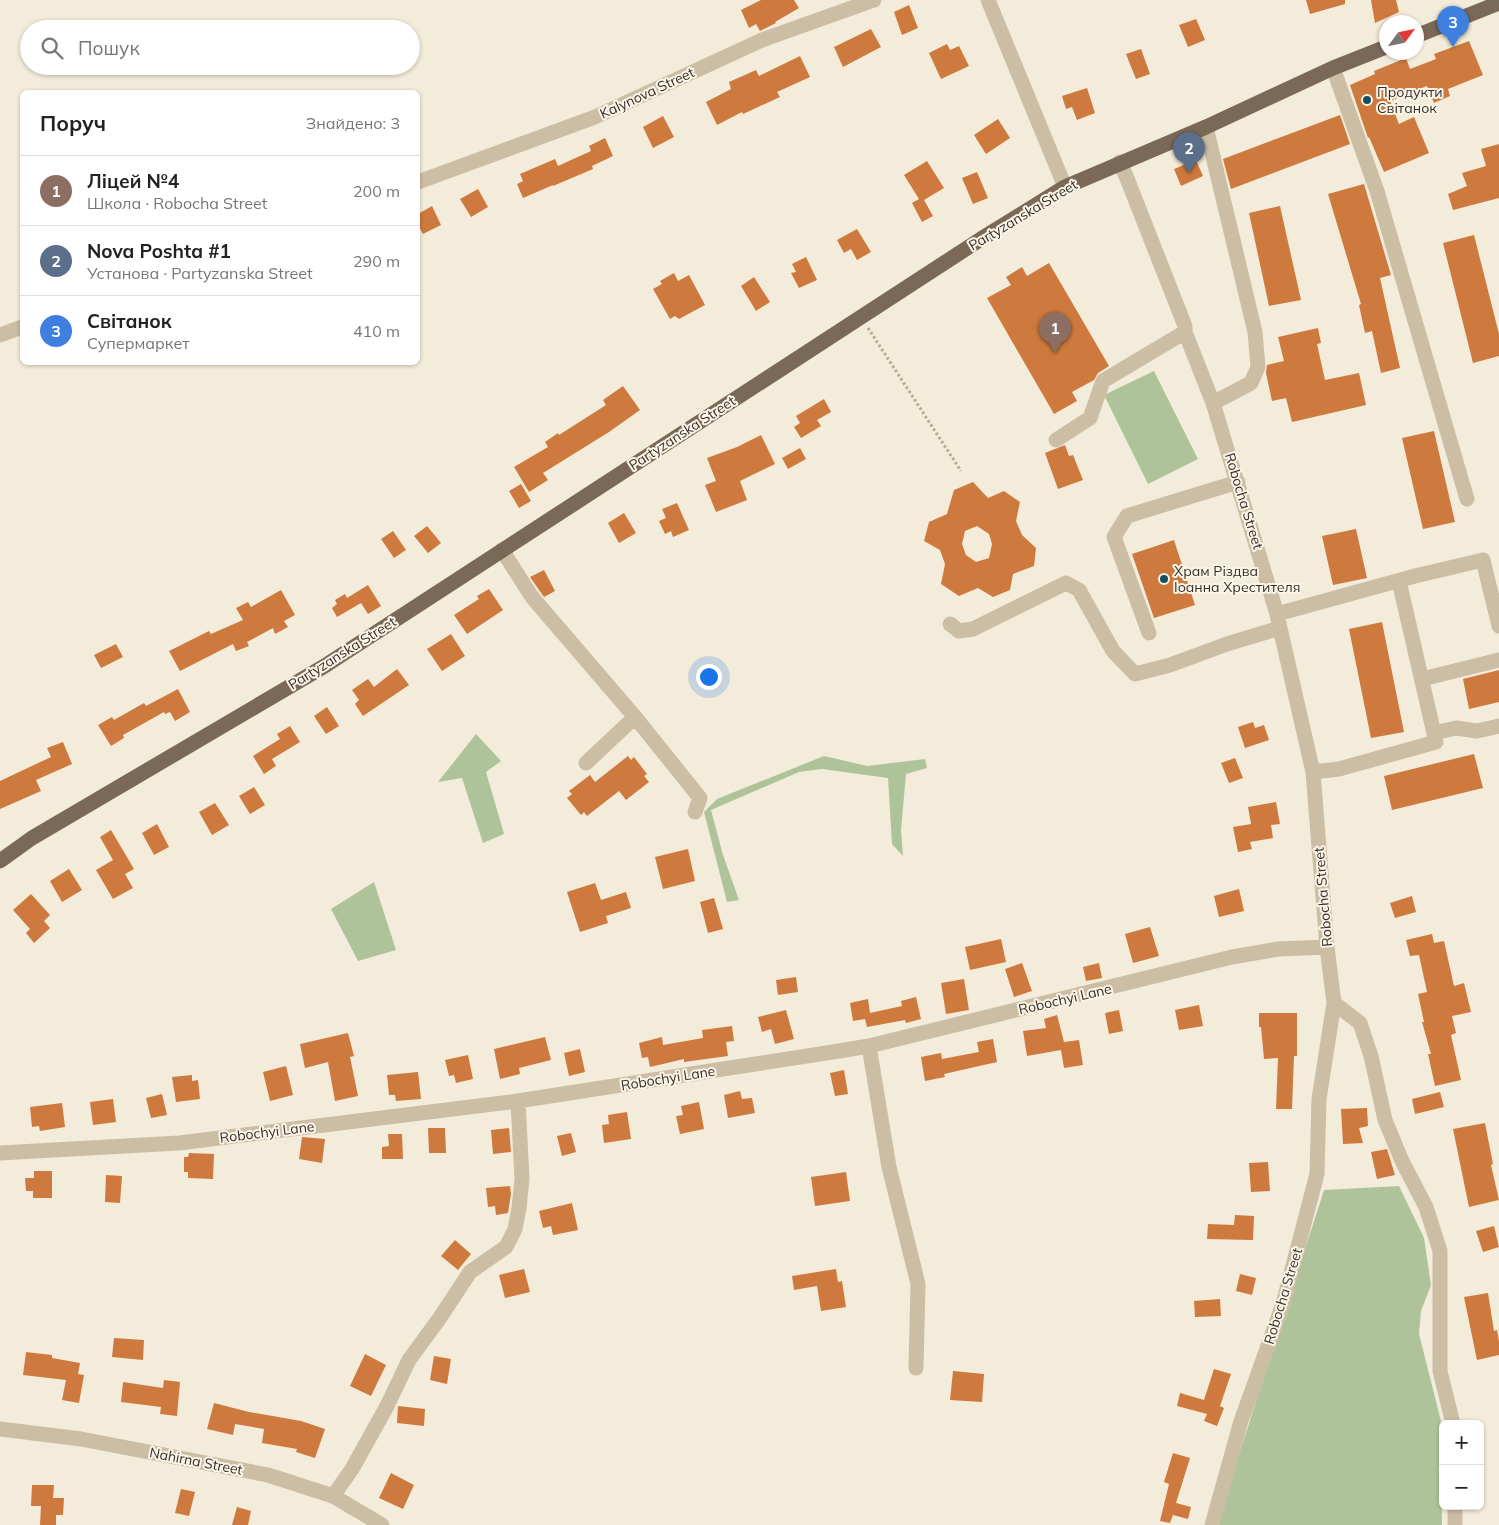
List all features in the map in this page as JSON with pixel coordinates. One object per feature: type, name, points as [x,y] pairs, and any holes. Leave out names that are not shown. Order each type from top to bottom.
[{"type":"main road","points":[[1424,33],[1499,3]]},
{"type":"main road","name":"Partyzanska Street","points":[[0,861],[32,838],[323,667],[860,317],[1065,187],[1206,127],[1333,68],[1379,50]]},
{"type":"street","name":"Kalynova Street","points":[[420,181],[595,117],[762,40],[874,0]]},
{"type":"street","points":[[988,0],[1065,187]]},
{"type":"street","points":[[1333,68],[1377,191],[1467,499]]},
{"type":"street","points":[[1206,127],[1255,332],[1258,368],[1251,383],[1213,403]]},
{"type":"street","name":"Robocha Street","points":[[1120,162],[1185,326],[1185,332],[1213,403],[1278,621],[1313,772],[1327,947],[1334,1003],[1319,1099],[1317,1174],[1283,1304],[1241,1421],[1212,1525]]},
{"type":"street","points":[[0,335],[20,328]]},
{"type":"street","points":[[1056,440],[1090,418],[1103,381],[1185,332]]},
{"type":"street","points":[[1149,633],[1114,537],[1127,516],[1238,482]]},
{"type":"street","points":[[502,550],[532,597],[635,717],[700,798],[695,812]]},
{"type":"street","points":[[950,624],[959,631],[973,629],[1066,583],[1079,590],[1113,651],[1135,674],[1170,665],[1227,644],[1278,621],[1400,581],[1483,560],[1499,626]]},
{"type":"street","points":[[1313,772],[1339,769],[1436,742],[1400,581]]},
{"type":"street","points":[[1422,679],[1499,660]]},
{"type":"street","points":[[586,763],[635,717]]},
{"type":"street","points":[[1434,733],[1456,728],[1477,731],[1499,726]]},
{"type":"street","name":"Robochyi Lane","points":[[0,1153],[179,1143],[518,1101],[869,1046],[1232,958],[1278,950],[1327,947]]},
{"type":"street","points":[[1334,1003],[1360,1023],[1371,1056],[1385,1120],[1402,1161],[1426,1207],[1440,1251],[1440,1371],[1452,1420]]},
{"type":"street","points":[[869,1046],[889,1167],[918,1284],[916,1368]]},
{"type":"street","points":[[333,1496],[352,1469],[387,1406],[409,1360],[470,1272],[506,1247],[514,1229],[519,1208],[522,1179],[518,1101]]},
{"type":"street","name":"Nahirna Street","points":[[0,1429],[81,1439],[268,1475],[333,1496],[382,1525]]},
{"type":"street","points":[[1455,1510],[1455,1525]]},
{"type":"path","points":[[860,317],[961,471]]},
{"type":"green space","points":[[1154,371],[1198,459],[1148,484],[1104,395]]},
{"type":"green space","points":[[476,734],[501,761],[486,772],[504,834],[483,843],[462,778],[438,782]]},
{"type":"green space","points":[[824,756],[867,766],[925,759],[927,768],[906,774],[901,830],[903,856],[892,844],[888,778],[822,769],[799,772],[711,810],[723,855],[739,900],[727,902],[704,812],[717,799]]},
{"type":"green space","points":[[374,882],[396,950],[358,961],[331,909]]},
{"type":"green space","points":[[1399,1186],[1424,1238],[1431,1285],[1421,1311],[1419,1334],[1441,1420],[1439,1420],[1439,1510],[1442,1510],[1442,1525],[1219,1525],[1235,1467],[1324,1190]]},
{"type":"building","points":[[761,0],[794,0],[799,8],[760,31],[756,24],[749,28],[741,10]]},
{"type":"building","points":[[1306,0],[1345,0],[1345,4],[1310,14]]},
{"type":"building","points":[[1371,0],[1396,0],[1399,12],[1392,15],[1379,15],[1379,21],[1375,23]]},
{"type":"building","points":[[909,5],[918,28],[902,35],[894,12]]},
{"type":"building","points":[[1196,19],[1205,40],[1188,47],[1179,25]]},
{"type":"building","points":[[871,29],[881,47],[843,67],[834,47]]},
{"type":"building","points":[[1469,41],[1483,75],[1448,89],[1450,96],[1434,103],[1427,86],[1390,101],[1399,124],[1414,117],[1429,153],[1384,172],[1368,138],[1350,85],[1375,74],[1374,71],[1401,60],[1407,60],[1410,69],[1436,59],[1434,54]]},
{"type":"building","points":[[947,44],[950,50],[959,46],[969,66],[941,79],[929,53]]},
{"type":"building","points":[[1141,49],[1150,74],[1136,79],[1126,54]]},
{"type":"building","points":[[800,56],[810,77],[777,92],[780,97],[743,114],[742,112],[717,125],[706,102],[731,89],[729,82],[756,70],[759,76]]},
{"type":"building","points":[[1087,88],[1095,113],[1077,120],[1072,107],[1066,109],[1062,96]]},
{"type":"building","points":[[1340,115],[1350,144],[1231,189],[1223,159]]},
{"type":"building","points":[[663,116],[674,137],[653,148],[643,127]]},
{"type":"building","points":[[998,119],[1010,138],[986,154],[974,135]]},
{"type":"building","points":[[605,138],[613,156],[592,166],[593,169],[523,198],[517,184],[523,181],[520,174],[555,159],[558,166],[591,151],[589,146]]},
{"type":"building","points":[[1499,144],[1499,198],[1453,210],[1448,194],[1467,186],[1462,173],[1486,166],[1481,149]]},
{"type":"building","points":[[1196,160],[1203,176],[1181,186],[1174,169]]},
{"type":"building","points":[[927,161],[944,188],[924,200],[933,216],[922,222],[912,203],[919,199],[904,175]]},
{"type":"building","points":[[977,172],[988,198],[973,204],[962,178]]},
{"type":"building","points":[[1364,184],[1391,275],[1380,278],[1400,368],[1381,373],[1372,331],[1365,333],[1359,305],[1361,304],[1328,194]]},
{"type":"building","points":[[478,189],[488,207],[471,217],[460,199]]},
{"type":"building","points":[[432,206],[441,225],[423,234],[420,229],[420,213]]},
{"type":"building","points":[[1280,206],[1301,300],[1269,306],[1249,213]]},
{"type":"building","points":[[857,229],[871,252],[857,260],[851,249],[844,253],[837,240]]},
{"type":"building","points":[[1474,235],[1499,334],[1499,356],[1473,363],[1443,243]]},
{"type":"building","points":[[806,257],[817,280],[799,288],[791,273],[796,272],[792,264]]},
{"type":"building","points":[[1049,263],[1109,366],[1098,373],[1094,380],[1072,392],[1077,401],[1054,414],[987,298],[1011,285],[1006,277],[1022,267],[1027,276]]},
{"type":"building","points":[[674,273],[678,281],[689,275],[705,305],[679,319],[675,316],[670,319],[653,289],[662,284],[660,281]]},
{"type":"building","points":[[754,277],[770,302],[756,311],[741,286]]},
{"type":"building","points":[[1318,328],[1321,343],[1317,344],[1325,380],[1359,373],[1366,405],[1292,422],[1286,398],[1272,401],[1266,373],[1267,365],[1284,361],[1278,337]]},
{"type":"building","points":[[623,386],[640,410],[609,432],[543,473],[548,480],[529,492],[514,467],[548,447],[545,442],[558,433],[559,435],[606,405],[603,400]]},
{"type":"building","points":[[824,399],[831,412],[817,420],[821,426],[801,438],[794,427],[800,423],[796,416]]},
{"type":"building","points":[[1434,431],[1455,522],[1423,529],[1402,438]]},
{"type":"building","points":[[761,435],[775,464],[740,481],[747,500],[716,512],[705,485],[716,481],[707,458],[737,447]]},
{"type":"building","points":[[1065,445],[1069,456],[1073,455],[1083,480],[1058,489],[1045,453]]},
{"type":"building","points":[[800,448],[806,459],[788,469],[782,458]]},
{"type":"building","points":[[973,482],[988,498],[1004,491],[1020,502],[1016,521],[1022,535],[1036,548],[1034,566],[1013,574],[1010,590],[993,597],[978,588],[959,596],[941,584],[945,564],[940,550],[924,541],[929,522],[947,514],[954,490]],"holes":[[[977,526],[989,534],[992,544],[989,558],[976,562],[966,555],[962,544],[965,531]]]},
{"type":"building","points":[[521,484],[531,501],[519,508],[509,491]]},
{"type":"building","points":[[677,503],[689,530],[673,537],[671,531],[665,534],[659,521],[666,518],[662,509]]},
{"type":"building","points":[[624,513],[636,533],[619,543],[608,523]]},
{"type":"building","points":[[427,526],[441,543],[428,553],[414,536]]},
{"type":"building","points":[[1356,529],[1367,578],[1333,585],[1322,536]]},
{"type":"building","points":[[393,531],[406,550],[394,558],[381,539]]},
{"type":"building","name":"Храм Різдва Іоанна Хрестителя","points":[[1174,540],[1195,605],[1154,618],[1132,554]]},
{"type":"building","points":[[544,570],[555,591],[544,597],[530,577]]},
{"type":"building","points":[[368,585],[381,606],[368,614],[361,603],[337,617],[332,608],[337,604],[335,600],[345,594],[347,598]]},
{"type":"building","points":[[489,589],[503,610],[467,634],[454,615],[479,599],[477,596]]},
{"type":"building","points":[[281,590],[295,615],[284,621],[288,627],[275,634],[273,628],[247,642],[249,646],[236,651],[233,644],[180,671],[169,651],[209,631],[211,634],[243,620],[236,608],[248,602],[251,607]]},
{"type":"building","points":[[1382,622],[1404,732],[1371,738],[1349,629]]},
{"type":"building","points":[[451,634],[465,656],[442,671],[427,649]]},
{"type":"building","points":[[116,644],[123,657],[101,668],[94,655]]},
{"type":"building","points":[[397,669],[409,685],[363,716],[355,704],[359,700],[352,690],[368,679],[374,687]]},
{"type":"building","points":[[1499,670],[1499,702],[1469,709],[1463,679]]},
{"type":"building","points":[[178,689],[190,712],[175,721],[170,712],[165,714],[164,712],[123,735],[124,738],[111,746],[98,725],[112,717],[114,720],[144,703],[146,706]]},
{"type":"building","points":[[327,707],[339,726],[326,734],[314,716]]},
{"type":"building","points":[[1253,722],[1255,728],[1264,725],[1269,740],[1245,748],[1238,727]]},
{"type":"building","points":[[290,726],[300,742],[272,759],[276,766],[264,774],[253,756],[280,739],[277,734]]},
{"type":"building","points":[[63,742],[72,764],[36,780],[41,791],[0,809],[0,781],[51,757],[47,748]]},
{"type":"building","points":[[1474,754],[1483,788],[1392,810],[1384,776]]},
{"type":"building","points":[[628,756],[631,760],[634,757],[647,774],[644,776],[649,782],[626,800],[619,791],[587,816],[584,812],[581,815],[567,798],[572,794],[569,791],[590,775],[595,782]]},
{"type":"building","points":[[1235,758],[1243,778],[1229,783],[1221,763]]},
{"type":"building","points":[[254,787],[265,805],[250,814],[239,796]]},
{"type":"building","points":[[1276,802],[1280,824],[1271,825],[1273,838],[1250,842],[1252,849],[1238,852],[1233,827],[1251,824],[1248,807]]},
{"type":"building","points":[[215,803],[229,825],[212,835],[199,812]]},
{"type":"building","points":[[157,824],[169,847],[154,855],[142,833]]},
{"type":"building","points":[[111,830],[134,869],[125,874],[133,888],[113,899],[96,870],[113,860],[100,837]]},
{"type":"building","points":[[688,849],[695,881],[663,889],[655,857]]},
{"type":"building","points":[[69,869],[82,890],[62,902],[50,881]]},
{"type":"building","points":[[595,883],[601,900],[626,892],[631,908],[606,916],[608,923],[580,932],[567,892]]},
{"type":"building","points":[[1239,889],[1244,911],[1219,917],[1214,896]]},
{"type":"building","points":[[31,894],[50,915],[44,921],[50,928],[34,943],[26,933],[30,929],[13,910]]},
{"type":"building","points":[[1412,896],[1416,912],[1395,918],[1390,903]]},
{"type":"building","points":[[714,898],[723,929],[708,933],[700,902]]},
{"type":"building","points":[[1150,927],[1159,956],[1133,963],[1125,934]]},
{"type":"building","points":[[1432,934],[1434,943],[1444,941],[1454,986],[1464,983],[1471,1012],[1452,1016],[1456,1033],[1451,1035],[1461,1080],[1435,1086],[1428,1054],[1431,1054],[1422,1022],[1424,1022],[1418,994],[1427,992],[1419,955],[1410,956],[1406,940]]},
{"type":"building","points":[[1001,939],[1006,962],[970,970],[965,947]]},
{"type":"building","points":[[1022,963],[1032,991],[1014,997],[1005,969]]},
{"type":"building","points":[[1099,963],[1102,978],[1086,981],[1083,967]]},
{"type":"building","points":[[796,977],[798,992],[778,995],[776,980]]},
{"type":"building","points":[[964,979],[969,1010],[946,1014],[941,983]]},
{"type":"building","points":[[916,997],[921,1019],[906,1023],[905,1020],[867,1027],[865,1019],[853,1021],[850,1003],[868,999],[870,1013],[902,1006],[901,1001]]},
{"type":"building","points":[[1199,1005],[1203,1026],[1179,1030],[1175,1010]]},
{"type":"building","points":[[786,1010],[794,1039],[775,1044],[771,1029],[762,1032],[758,1017]]},
{"type":"building","points":[[1119,1010],[1123,1031],[1109,1034],[1105,1013]]},
{"type":"building","points":[[1259,1013],[1297,1013],[1297,1056],[1294,1056],[1292,1109],[1276,1109],[1278,1058],[1264,1059],[1261,1027],[1259,1027]]},
{"type":"building","points":[[1057,1015],[1064,1042],[1079,1040],[1083,1065],[1064,1068],[1061,1050],[1027,1056],[1023,1031],[1046,1028],[1044,1019]]},
{"type":"building","points":[[732,1026],[734,1041],[726,1042],[728,1056],[684,1062],[684,1059],[650,1067],[648,1057],[642,1058],[639,1043],[662,1037],[663,1045],[703,1038],[702,1030]]},
{"type":"building","points":[[348,1033],[354,1056],[350,1057],[358,1096],[335,1101],[328,1062],[305,1068],[300,1044]]},
{"type":"building","points":[[545,1037],[551,1060],[519,1068],[520,1074],[500,1079],[494,1049]]},
{"type":"building","points":[[993,1039],[997,1062],[944,1074],[945,1077],[925,1081],[921,1057],[941,1053],[942,1059],[979,1052],[977,1042]]},
{"type":"building","points":[[580,1049],[585,1072],[569,1076],[564,1053]]},
{"type":"building","points":[[468,1055],[473,1079],[456,1083],[454,1075],[449,1076],[445,1060]]},
{"type":"building","points":[[286,1066],[293,1095],[270,1101],[263,1072]]},
{"type":"building","points":[[844,1070],[848,1094],[835,1096],[830,1073]]},
{"type":"building","points":[[418,1072],[421,1099],[396,1101],[395,1095],[389,1095],[387,1075]]},
{"type":"building","points":[[192,1075],[192,1081],[198,1080],[200,1099],[176,1102],[172,1077]]},
{"type":"building","points":[[740,1091],[742,1099],[752,1098],[755,1113],[728,1118],[724,1095]]},
{"type":"building","points":[[1440,1092],[1444,1107],[1415,1114],[1412,1099]]},
{"type":"building","points":[[162,1094],[167,1115],[151,1118],[146,1098]]},
{"type":"building","points":[[113,1099],[116,1122],[93,1125],[90,1102]]},
{"type":"building","points":[[699,1102],[704,1129],[680,1134],[676,1116],[683,1115],[681,1106]]},
{"type":"building","points":[[62,1103],[65,1127],[40,1131],[39,1126],[32,1127],[30,1107]]},
{"type":"building","points":[[1367,1108],[1368,1126],[1359,1128],[1363,1143],[1343,1144],[1341,1109]]},
{"type":"building","points":[[627,1112],[631,1139],[604,1143],[602,1125],[609,1124],[608,1115]]},
{"type":"building","points":[[1485,1123],[1493,1164],[1491,1165],[1499,1200],[1469,1207],[1453,1129]]},
{"type":"building","points":[[428,1128],[445,1128],[446,1153],[429,1153]]},
{"type":"building","points":[[509,1128],[511,1152],[493,1154],[491,1130]]},
{"type":"building","points":[[571,1133],[576,1152],[562,1156],[557,1136]]},
{"type":"building","points":[[388,1134],[402,1134],[403,1159],[382,1159],[382,1147],[389,1146]]},
{"type":"building","points":[[302,1137],[325,1139],[322,1163],[299,1159]]},
{"type":"building","points":[[1387,1149],[1395,1175],[1377,1179],[1371,1152]]},
{"type":"building","points":[[189,1153],[214,1154],[213,1179],[188,1178],[188,1172],[184,1172],[184,1157],[188,1157]]},
{"type":"building","points":[[1268,1162],[1270,1191],[1251,1192],[1249,1163]]},
{"type":"building","points":[[34,1171],[52,1171],[52,1198],[33,1198],[33,1191],[26,1191],[25,1178],[34,1178]]},
{"type":"building","points":[[846,1172],[850,1201],[815,1206],[811,1177]]},
{"type":"building","points":[[106,1175],[122,1176],[120,1203],[105,1202]]},
{"type":"building","points":[[510,1186],[511,1194],[508,1213],[496,1215],[495,1206],[488,1207],[486,1188]]},
{"type":"building","points":[[572,1203],[578,1230],[553,1235],[551,1226],[543,1228],[539,1211]]},
{"type":"building","points":[[1235,1215],[1254,1216],[1253,1240],[1207,1239],[1208,1224],[1234,1225]]},
{"type":"building","points":[[1494,1226],[1499,1247],[1483,1252],[1476,1231]]},
{"type":"building","points":[[455,1240],[471,1254],[458,1270],[441,1256]]},
{"type":"building","points":[[524,1269],[530,1292],[505,1298],[499,1275]]},
{"type":"building","points":[[836,1269],[838,1282],[842,1281],[846,1307],[821,1311],[817,1286],[794,1290],[792,1276]]},
{"type":"building","points":[[1240,1274],[1256,1278],[1252,1295],[1236,1291]]},
{"type":"building","points":[[1488,1293],[1494,1331],[1497,1330],[1499,1341],[1499,1355],[1477,1360],[1464,1297]]},
{"type":"building","points":[[1220,1299],[1221,1316],[1195,1317],[1194,1301]]},
{"type":"building","points":[[114,1338],[144,1340],[143,1360],[112,1357]]},
{"type":"building","points":[[26,1352],[52,1355],[52,1358],[80,1363],[78,1374],[84,1375],[79,1403],[62,1400],[66,1380],[23,1375]]},
{"type":"building","points":[[365,1354],[386,1365],[371,1396],[350,1386]]},
{"type":"building","points":[[434,1356],[451,1359],[447,1384],[430,1380]]},
{"type":"building","points":[[1214,1369],[1231,1374],[1220,1406],[1224,1408],[1217,1426],[1204,1421],[1207,1414],[1177,1406],[1180,1393],[1204,1400]]},
{"type":"building","points":[[953,1371],[984,1374],[982,1402],[950,1400]]},
{"type":"building","points":[[164,1380],[180,1382],[177,1416],[160,1414],[161,1407],[121,1402],[123,1382],[163,1388]]},
{"type":"building","points":[[214,1403],[249,1412],[301,1421],[325,1429],[315,1458],[296,1452],[297,1449],[262,1443],[264,1429],[235,1424],[233,1435],[207,1429]]},
{"type":"building","points":[[398,1406],[425,1409],[424,1426],[397,1423]]},
{"type":"building","points":[[1173,1453],[1190,1458],[1176,1503],[1191,1507],[1188,1519],[1173,1515],[1170,1523],[1160,1521],[1169,1484],[1164,1482]]},
{"type":"building","points":[[391,1473],[414,1485],[403,1509],[379,1498]]},
{"type":"building","points":[[32,1485],[54,1485],[53,1498],[64,1498],[63,1515],[56,1515],[56,1525],[40,1525],[41,1506],[31,1506]]},
{"type":"building","points":[[181,1489],[195,1492],[189,1516],[175,1513]]},
{"type":"building","points":[[237,1507],[251,1511],[248,1525],[232,1525]]},
{"type":"place","name":"Світанок","points":[[1453,47]]},
{"type":"place","name":"Продукти Світанок","points":[[1367,100]]},
{"type":"place","name":"Nova Poshta #1","points":[[1189,173]]},
{"type":"place","name":"Ліцей №4","points":[[1055,353]]},
{"type":"place","name":"Храм Різдва Іоанна Хрестителя","points":[[1164,579]]}]
